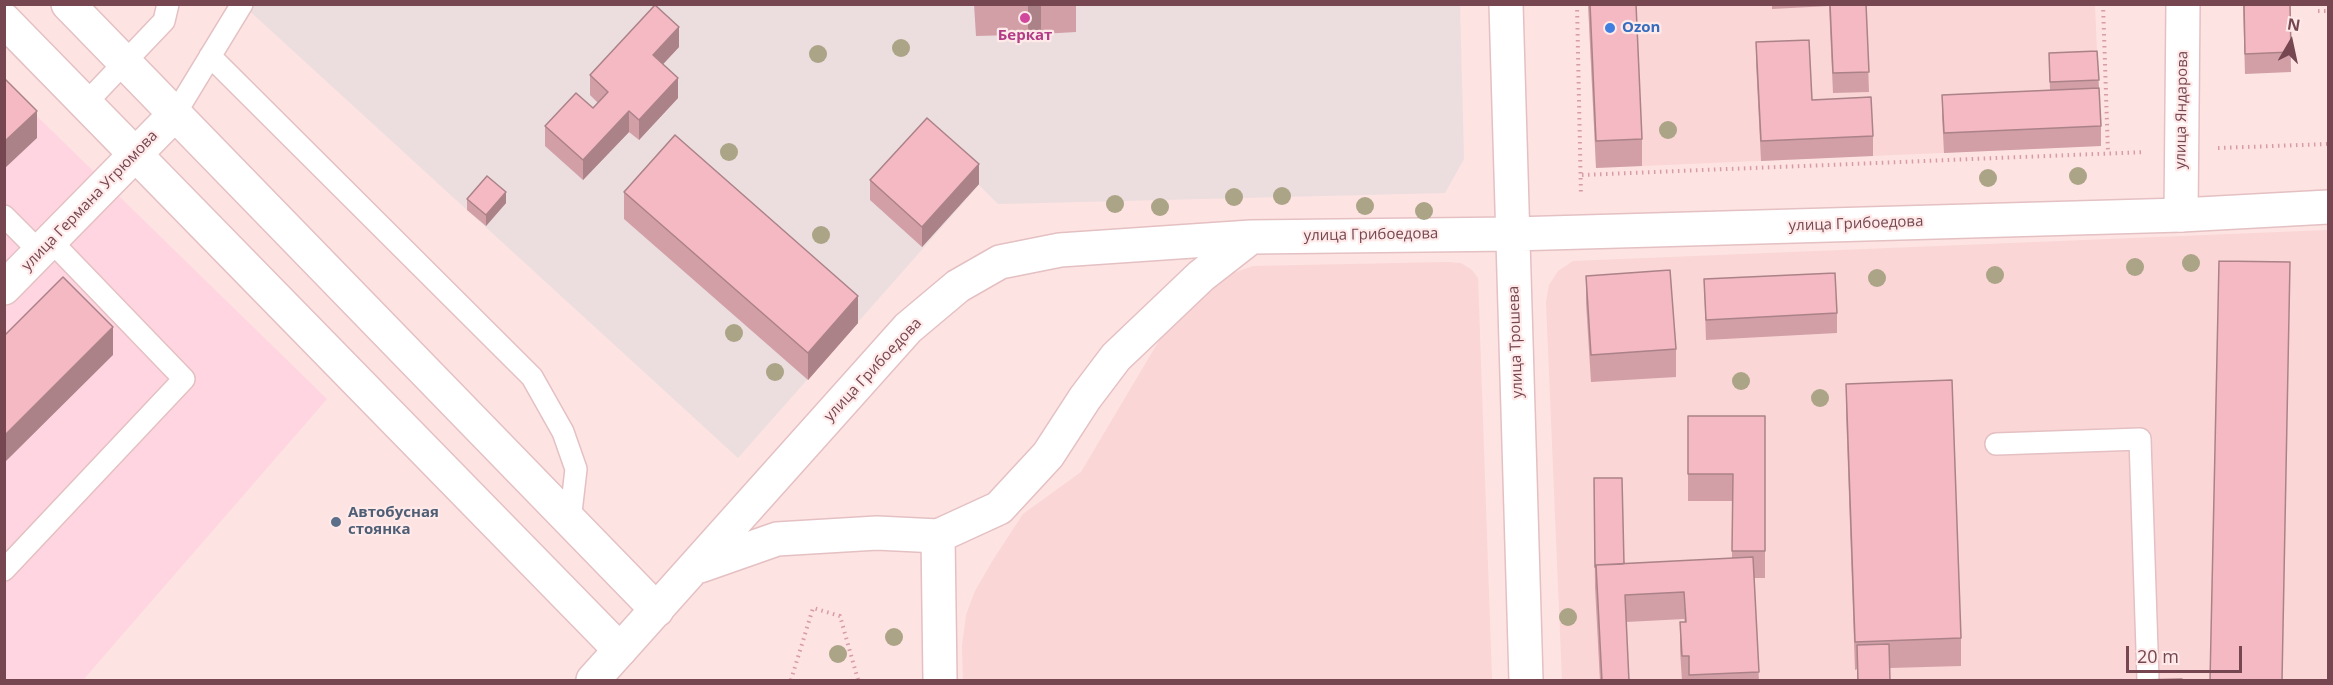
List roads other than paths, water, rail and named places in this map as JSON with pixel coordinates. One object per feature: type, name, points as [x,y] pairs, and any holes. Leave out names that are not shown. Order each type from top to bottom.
[{"type":"street","points":[[68,4],[657,610]]},
{"type":"street","name":"улица Трошева","points":[[1506,4],[1526,681]]},
{"type":"street","name":"улица Яндарова","points":[[2181,215],[2183,4]]},
{"type":"street","points":[[4,20],[620,650]]},
{"type":"street","name":"улица Германа Угрюмова","points":[[4,288],[175,114]]},
{"type":"street","name":"улица Грибоедова","points":[[593,681],[908,328],[958,286],[1000,262],[1060,250],[1251,237],[1513,234],[2181,215],[2328,207]]},
{"type":"street","points":[[696,568],[777,539],[876,533],[938,536],[999,508],[1048,454],[1085,398],[1116,357],[1201,276],[1251,237]]},
{"type":"street","points":[[938,536],[940,681]]},
{"type":"lane","points":[[86,103],[164,21],[168,4]]},
{"type":"lane","points":[[175,114],[242,4]]},
{"type":"lane","points":[[210,56],[532,377],[563,432],[576,469],[570,520]]},
{"type":"lane","points":[[4,216],[46,247],[184,379],[4,570]]},
{"type":"lane","points":[[1996,444],[2139,439],[2148,681]]},
{"type":"place","name":"Беркат","points":[[1025,18]]},
{"type":"place","name":"Ozon","points":[[1610,28]]},
{"type":"place","name":"Автобусная стоянка","points":[[336,522]]}]
